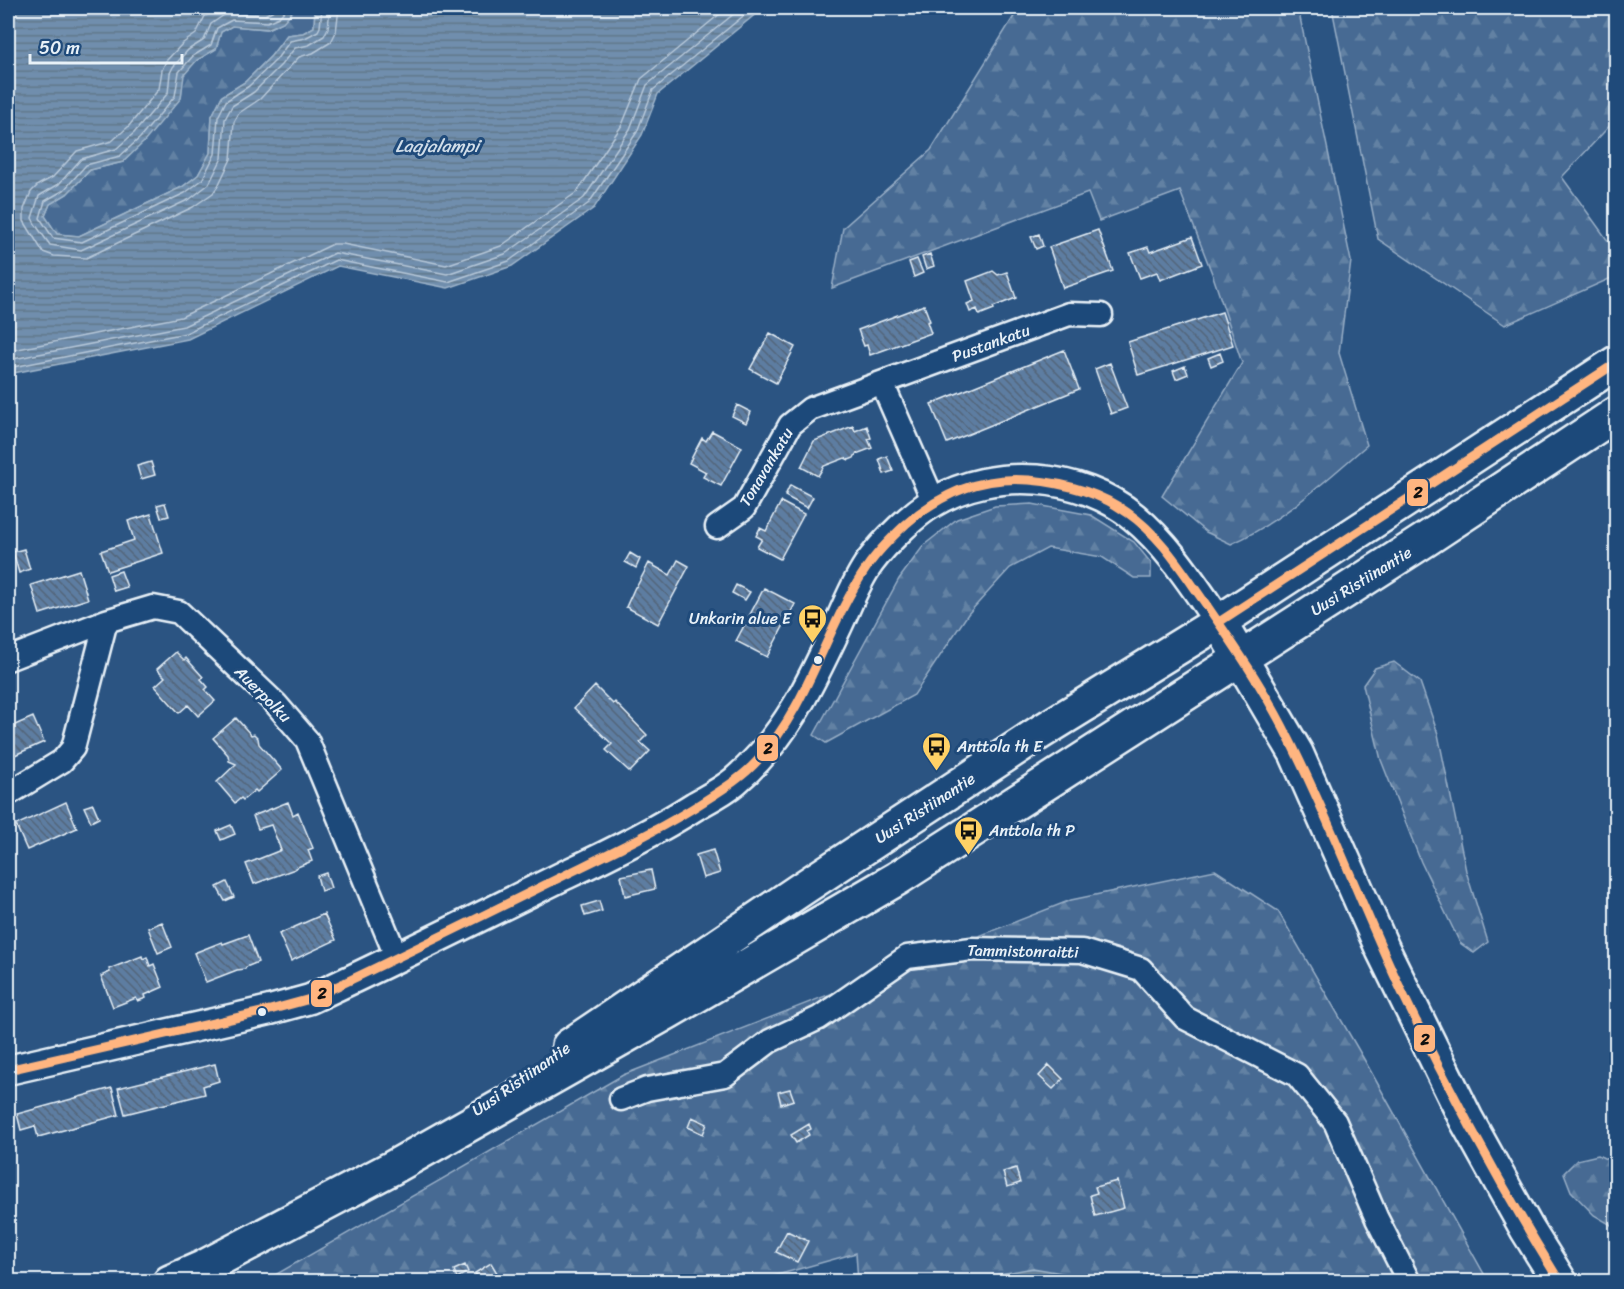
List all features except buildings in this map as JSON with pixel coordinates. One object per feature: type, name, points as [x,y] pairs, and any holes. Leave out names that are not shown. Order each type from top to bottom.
[{"type":"main road","name":"Uusi Ristiinantie","points":[[392,1168],[812,882],[1039,733],[1219,622],[1617,363]]},
{"type":"main road","name":"Uusi Ristiinantie","points":[[170,1281],[201,1268],[392,1168],[669,1012],[898,878],[1617,414]]},
{"type":"main road","points":[[1219,622],[1296,753],[1383,950],[1466,1119],[1527,1229],[1560,1281]]},
{"type":"street","name":"Pustankatu","points":[[882,382],[1069,315],[1101,315]]},
{"type":"street","points":[[882,382],[934,502]]},
{"type":"street","name":"Tonavankatu","points":[[717,527],[744,508],[790,425],[810,409],[882,382]]},
{"type":"street","points":[[8,1070],[310,999],[655,832],[732,784],[759,760],[788,723],[810,684],[860,578],[872,560],[908,522],[934,502],[961,490],[1003,478],[1056,482],[1084,490],[1112,503],[1133,516],[1154,536],[1219,622]]},
{"type":"street","name":"Auerpolku","points":[[8,660],[106,621],[153,607],[178,612],[276,704],[307,740],[397,958]]},
{"type":"street","points":[[8,794],[62,761],[73,748],[106,621]]},
{"type":"street","name":"Tammistonraitti","points":[[621,1099],[647,1089],[726,1075],[770,1041],[819,1018],[907,957],[972,949],[1082,951],[1141,969],[1185,1018],[1297,1075],[1335,1122],[1377,1219],[1409,1281]]},
{"type":"green space","points":[[295,8],[315,8],[314,27],[303,33],[287,35],[271,56],[245,82],[222,96],[212,116],[210,153],[198,175],[182,187],[79,236],[57,234],[45,216],[50,204],[67,194],[90,170],[123,162],[181,98],[183,75],[197,60],[216,49],[221,32],[232,26],[267,29],[283,22]]},
{"type":"green space","points":[[1019,8],[1298,8],[1351,261],[1339,353],[1367,445],[1286,512],[1231,544],[1206,532],[1162,496],[1242,363],[1213,276],[1180,191],[1099,221],[1088,193],[832,288],[843,228],[931,150]]},
{"type":"green space","points":[[1332,8],[1616,8],[1616,119],[1562,177],[1616,252],[1616,276],[1505,325],[1378,239]]},
{"type":"green space","points":[[1032,504],[1091,515],[1134,542],[1151,563],[1151,578],[1134,578],[1102,557],[1048,548],[1010,568],[968,614],[914,695],[826,743],[814,735],[899,579],[924,545],[957,519],[995,506]]},
{"type":"green space","points":[[1394,662],[1420,682],[1438,734],[1466,871],[1488,942],[1474,953],[1460,943],[1421,862],[1381,760],[1363,685],[1375,668]]},
{"type":"green space","points":[[1215,870],[1278,911],[1488,1281],[858,1282],[856,1253],[756,1281],[263,1282],[623,1075],[1071,900]]},
{"type":"green space","points":[[1598,1155],[1616,1164],[1616,1228],[1594,1215],[1571,1191],[1564,1173],[1577,1160]]},
{"type":"water","name":"Laajalampi","points":[[8,8],[295,8],[283,22],[267,29],[232,26],[221,32],[216,49],[197,60],[184,75],[181,98],[144,142],[123,162],[90,170],[67,194],[50,204],[45,216],[57,234],[79,236],[182,187],[198,175],[210,153],[212,116],[222,96],[245,82],[271,56],[287,35],[303,33],[314,27],[315,8],[763,8],[658,94],[642,135],[594,208],[512,266],[448,288],[338,266],[188,339],[8,374]]},
{"type":"water","points":[[1033,1268],[1107,1281],[962,1281]]},
{"type":"transit line","name":"2","points":[[1219,622],[1616,363]]},
{"type":"transit line","name":"2","points":[[8,1070],[310,999],[671,821],[741,776],[777,737],[805,690],[852,590],[876,555],[906,524],[933,503],[963,489],[1012,479],[1042,481],[1068,486],[1105,499],[1140,522],[1178,565],[1249,668],[1280,721],[1304,770],[1388,962],[1439,1068],[1497,1176],[1560,1282]]},
{"type":"place","name":"Unkarin alue E","points":[[812,644]]},
{"type":"place","name":"Anttola th E","points":[[936,772]]},
{"type":"place","name":"Anttola th P","points":[[968,856]]}]
